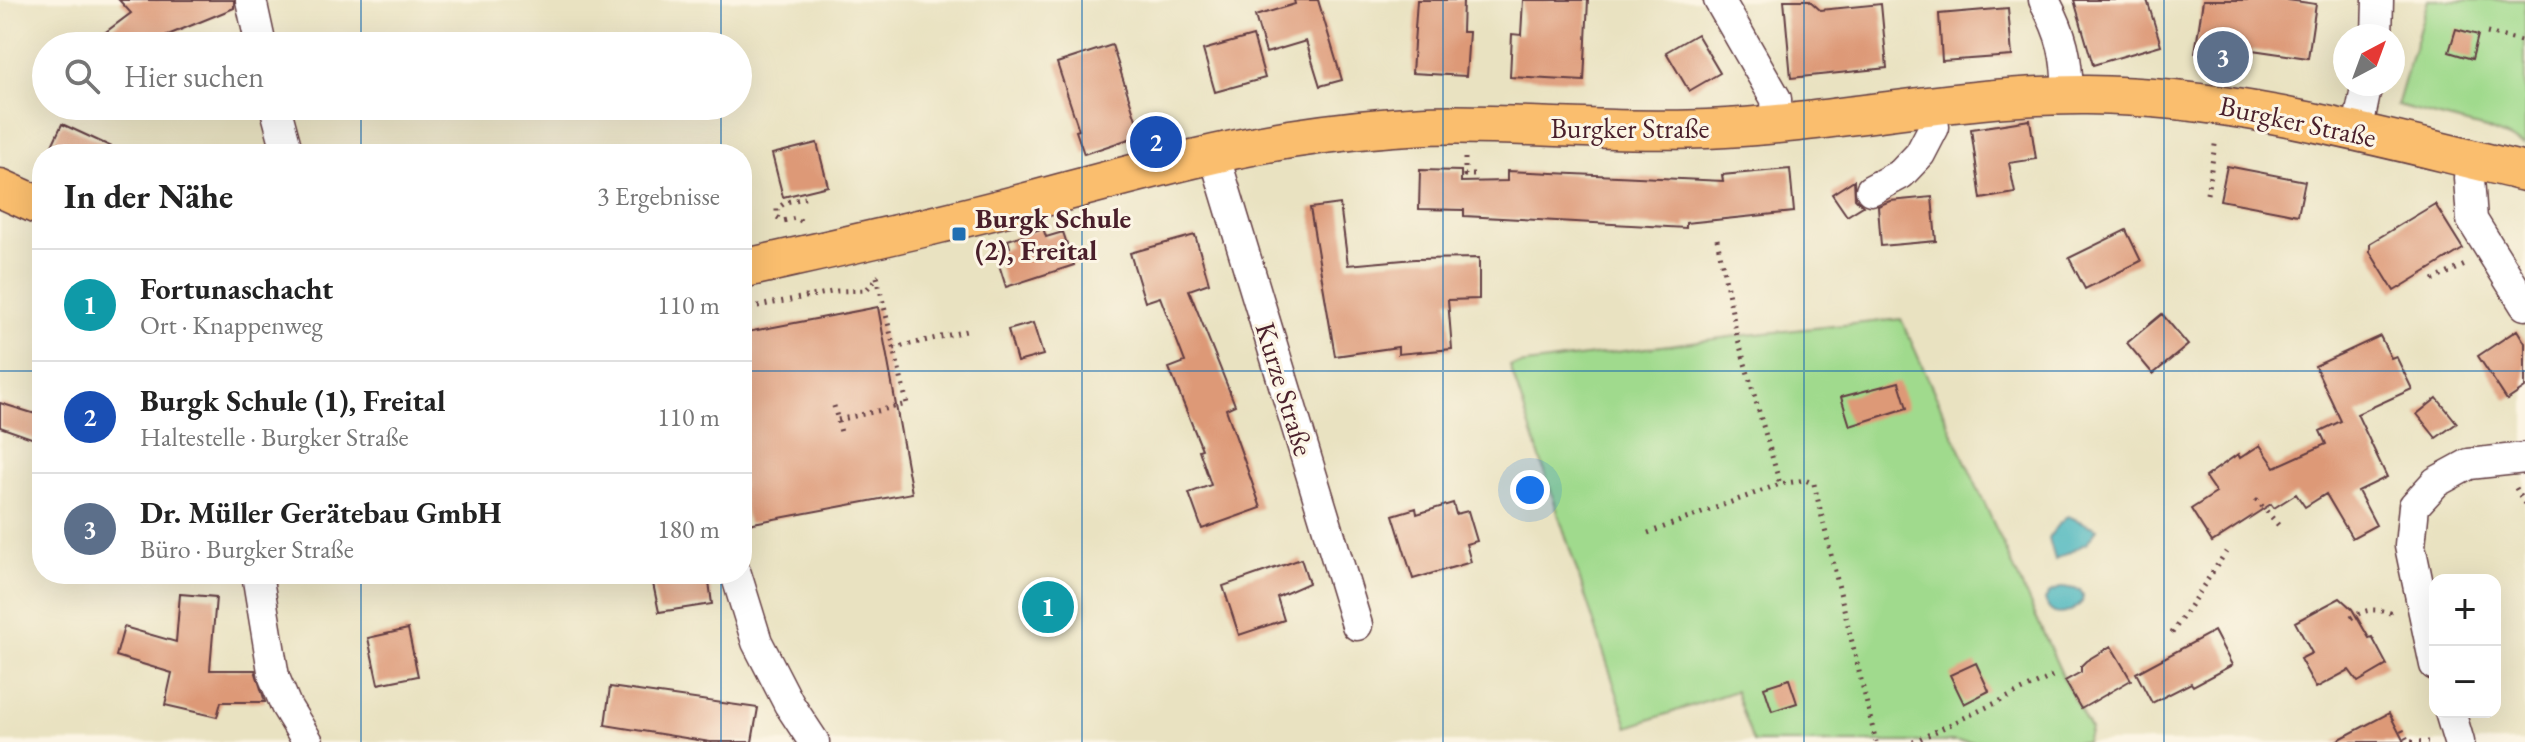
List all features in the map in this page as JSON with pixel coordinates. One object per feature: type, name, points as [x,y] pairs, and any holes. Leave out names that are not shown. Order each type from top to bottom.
[{"type":"main road","name":"Burgker Straße","points":[[752,267],[971,216],[1136,171],[1214,154],[1318,135],[1429,125],[1655,131],[1777,124],[1929,106],[2068,95],[2201,102],[2357,132],[2525,172]]},
{"type":"main road","points":[[0,188],[32,202]]},
{"type":"street","points":[[251,0],[258,32]]},
{"type":"street","points":[[1719,0],[1776,99],[1777,124]]},
{"type":"street","points":[[2044,0],[2059,29],[2068,95]]},
{"type":"street","points":[[2377,24],[2378,0]]},
{"type":"street","points":[[2357,132],[2364,96]]},
{"type":"street","points":[[1871,190],[1901,174],[1920,154],[1934,127],[1929,106]]},
{"type":"street","points":[[279,120],[285,144]]},
{"type":"street","name":"Kurze Straße","points":[[1214,154],[1357,625]]},
{"type":"street","points":[[2472,160],[2469,178],[2472,220],[2525,305]]},
{"type":"street","points":[[2431,646],[2410,546],[2414,506],[2436,482],[2469,464],[2519,471]]},
{"type":"street","points":[[259,584],[274,677],[286,706],[308,742]]},
{"type":"street","points":[[739,584],[757,642],[789,704],[814,742]]},
{"type":"street","points":[[2452,718],[2459,742]]},
{"type":"path","points":[[2487,33],[2525,42]]},
{"type":"path","points":[[2207,194],[2218,127]]},
{"type":"path","points":[[1465,149],[1465,175],[1478,175]]},
{"type":"path","points":[[796,218],[783,221],[777,217],[777,209],[786,202],[805,198]]},
{"type":"path","points":[[1717,239],[1737,336],[1780,484]]},
{"type":"path","points":[[2433,280],[2467,264]]},
{"type":"path","points":[[752,307],[837,291],[866,290],[876,276],[891,272]]},
{"type":"path","points":[[838,420],[907,404],[876,276]]},
{"type":"path","points":[[894,348],[966,331]]},
{"type":"path","points":[[834,406],[842,436]]},
{"type":"path","points":[[2519,471],[2525,504]]},
{"type":"path","points":[[1648,533],[1780,484],[1805,480],[1814,484],[1876,742]]},
{"type":"path","points":[[2256,499],[2280,527]]},
{"type":"path","points":[[2172,633],[2226,552]]},
{"type":"path","points":[[2351,618],[2364,610],[2378,609],[2390,613],[2393,621]]},
{"type":"path","points":[[1913,742],[2057,674]]},
{"type":"path","points":[[2402,730],[2410,742],[2428,742]]},
{"type":"green space","points":[[2428,0],[2525,0],[2525,145],[2486,129],[2397,106],[2400,96],[2405,96],[2405,79]]},
{"type":"green space","points":[[1901,319],[2065,681],[2090,729],[2086,742],[1753,742],[1735,691],[1628,727],[1510,366],[1737,336]]},
{"type":"water","points":[[2068,516],[2097,529],[2087,543],[2055,560],[2049,538]]},
{"type":"water","points":[[2063,587],[2080,590],[2083,595],[2082,602],[2062,614],[2052,611],[2045,600],[2050,592]]},
{"type":"building","points":[[119,0],[234,0],[234,8],[175,32],[106,32],[131,13]]},
{"type":"building","points":[[1294,0],[1318,0],[1342,80],[1320,86],[1306,41],[1266,53],[1255,16],[1295,4]]},
{"type":"building","points":[[1417,0],[1463,0],[1462,32],[1469,32],[1466,76],[1412,73]]},
{"type":"building","points":[[1523,0],[1588,0],[1584,81],[1510,77],[1512,34],[1521,35]]},
{"type":"building","points":[[1784,0],[1809,0],[1820,10],[1881,4],[1887,68],[1791,78]]},
{"type":"building","points":[[2074,0],[2147,0],[2161,45],[2093,65]]},
{"type":"building","points":[[2203,0],[2288,0],[2316,4],[2308,58],[2252,50],[2251,61],[2195,53]]},
{"type":"building","points":[[2008,8],[2012,56],[1942,61],[1939,14]]},
{"type":"building","points":[[2456,29],[2478,35],[2472,59],[2449,52]]},
{"type":"building","points":[[1697,34],[1720,73],[1689,91],[1666,52]]},
{"type":"building","points":[[1253,36],[1265,78],[1215,92],[1203,50]]},
{"type":"building","points":[[1112,45],[1141,135],[1084,154],[1057,63]]},
{"type":"building","points":[[2030,120],[2036,159],[2009,163],[2015,193],[1981,199],[1971,129]]},
{"type":"building","points":[[62,124],[105,144],[53,144]]},
{"type":"building","points":[[817,143],[828,186],[783,197],[772,154]]},
{"type":"building","points":[[2227,166],[2305,181],[2298,215],[2220,200]]},
{"type":"building","points":[[1790,169],[1794,212],[1686,223],[1686,228],[1464,216],[1464,210],[1419,209],[1420,170],[1461,171],[1461,182],[1507,181],[1507,171],[1723,181],[1722,175]]},
{"type":"building","points":[[1854,180],[1855,198],[1863,206],[1847,216],[1832,194]]},
{"type":"building","points":[[1932,197],[1936,241],[1881,246],[1878,206],[1890,201]]},
{"type":"building","points":[[1340,204],[1348,265],[1415,259],[1479,258],[1479,299],[1448,300],[1452,349],[1398,354],[1398,347],[1335,356],[1310,208]]},
{"type":"building","points":[[2435,204],[2463,249],[2394,291],[2370,252],[2370,243]]},
{"type":"building","points":[[1043,228],[1046,237],[1063,232],[1074,265],[1006,287],[995,252],[1010,247],[1008,240]]},
{"type":"building","points":[[2126,230],[2141,261],[2085,289],[2069,258]]},
{"type":"building","points":[[1195,235],[1209,283],[1189,290],[1235,405],[1226,409],[1261,508],[1202,529],[1189,493],[1211,485],[1199,450],[1202,449],[1169,368],[1185,362],[1160,297],[1145,302],[1130,253]]},
{"type":"building","points":[[878,307],[912,493],[752,523],[752,331]]},
{"type":"building","points":[[2162,314],[2188,345],[2153,374],[2127,343]]},
{"type":"building","points":[[1033,323],[1043,355],[1017,362],[1008,330]]},
{"type":"building","points":[[2517,330],[2525,343],[2525,388],[2507,400],[2478,356]]},
{"type":"building","points":[[2380,336],[2391,358],[2396,356],[2412,389],[2357,414],[2387,477],[2358,491],[2376,525],[2352,538],[2326,494],[2305,507],[2296,494],[2274,508],[2271,504],[2212,542],[2191,509],[2216,493],[2205,477],[2238,454],[2240,458],[2260,445],[2275,467],[2326,444],[2320,431],[2341,421],[2315,366]]},
{"type":"building","points":[[1899,382],[1907,408],[1850,426],[1841,397]]},
{"type":"building","points":[[2437,398],[2457,423],[2436,438],[2417,414]]},
{"type":"building","points":[[0,403],[32,413],[32,438],[0,427]]},
{"type":"building","points":[[1453,503],[1456,514],[1468,511],[1477,541],[1466,544],[1471,562],[1413,579],[1393,515],[1416,508],[1417,514]]},
{"type":"building","points":[[1301,559],[1309,583],[1277,597],[1284,620],[1239,635],[1223,586]]},
{"type":"building","points":[[653,584],[709,584],[712,604],[659,612]]},
{"type":"building","points":[[180,594],[216,597],[210,670],[255,670],[265,702],[221,702],[217,717],[165,705],[172,673],[116,656],[124,627],[176,642]]},
{"type":"building","points":[[2340,598],[2352,609],[2369,638],[2372,637],[2387,665],[2358,682],[2349,670],[2316,688],[2300,659],[2312,653],[2295,622]]},
{"type":"building","points":[[408,629],[418,676],[378,684],[368,638]]},
{"type":"building","points":[[2214,631],[2232,665],[2152,703],[2136,673]]},
{"type":"building","points":[[2111,646],[2131,680],[2081,709],[2065,681],[2081,672],[2081,666],[2086,661]]},
{"type":"building","points":[[1976,663],[1989,691],[1964,704],[1950,675]]},
{"type":"building","points":[[1789,679],[1797,703],[1772,711],[1764,687]]},
{"type":"building","points":[[610,687],[758,708],[752,742],[710,742],[605,725]]},
{"type":"building","points":[[2389,713],[2404,742],[2334,742]]},
{"type":"place","name":"Dr. Müller Gerätebau GmbH","points":[[2223,57]]},
{"type":"place","name":"Burgk Schule (1), Freital","points":[[1156,142]]},
{"type":"place","name":"Burgk Schule (2), Freital","points":[[959,234]]},
{"type":"place","name":"Fortunaschacht","points":[[1048,607]]}]
